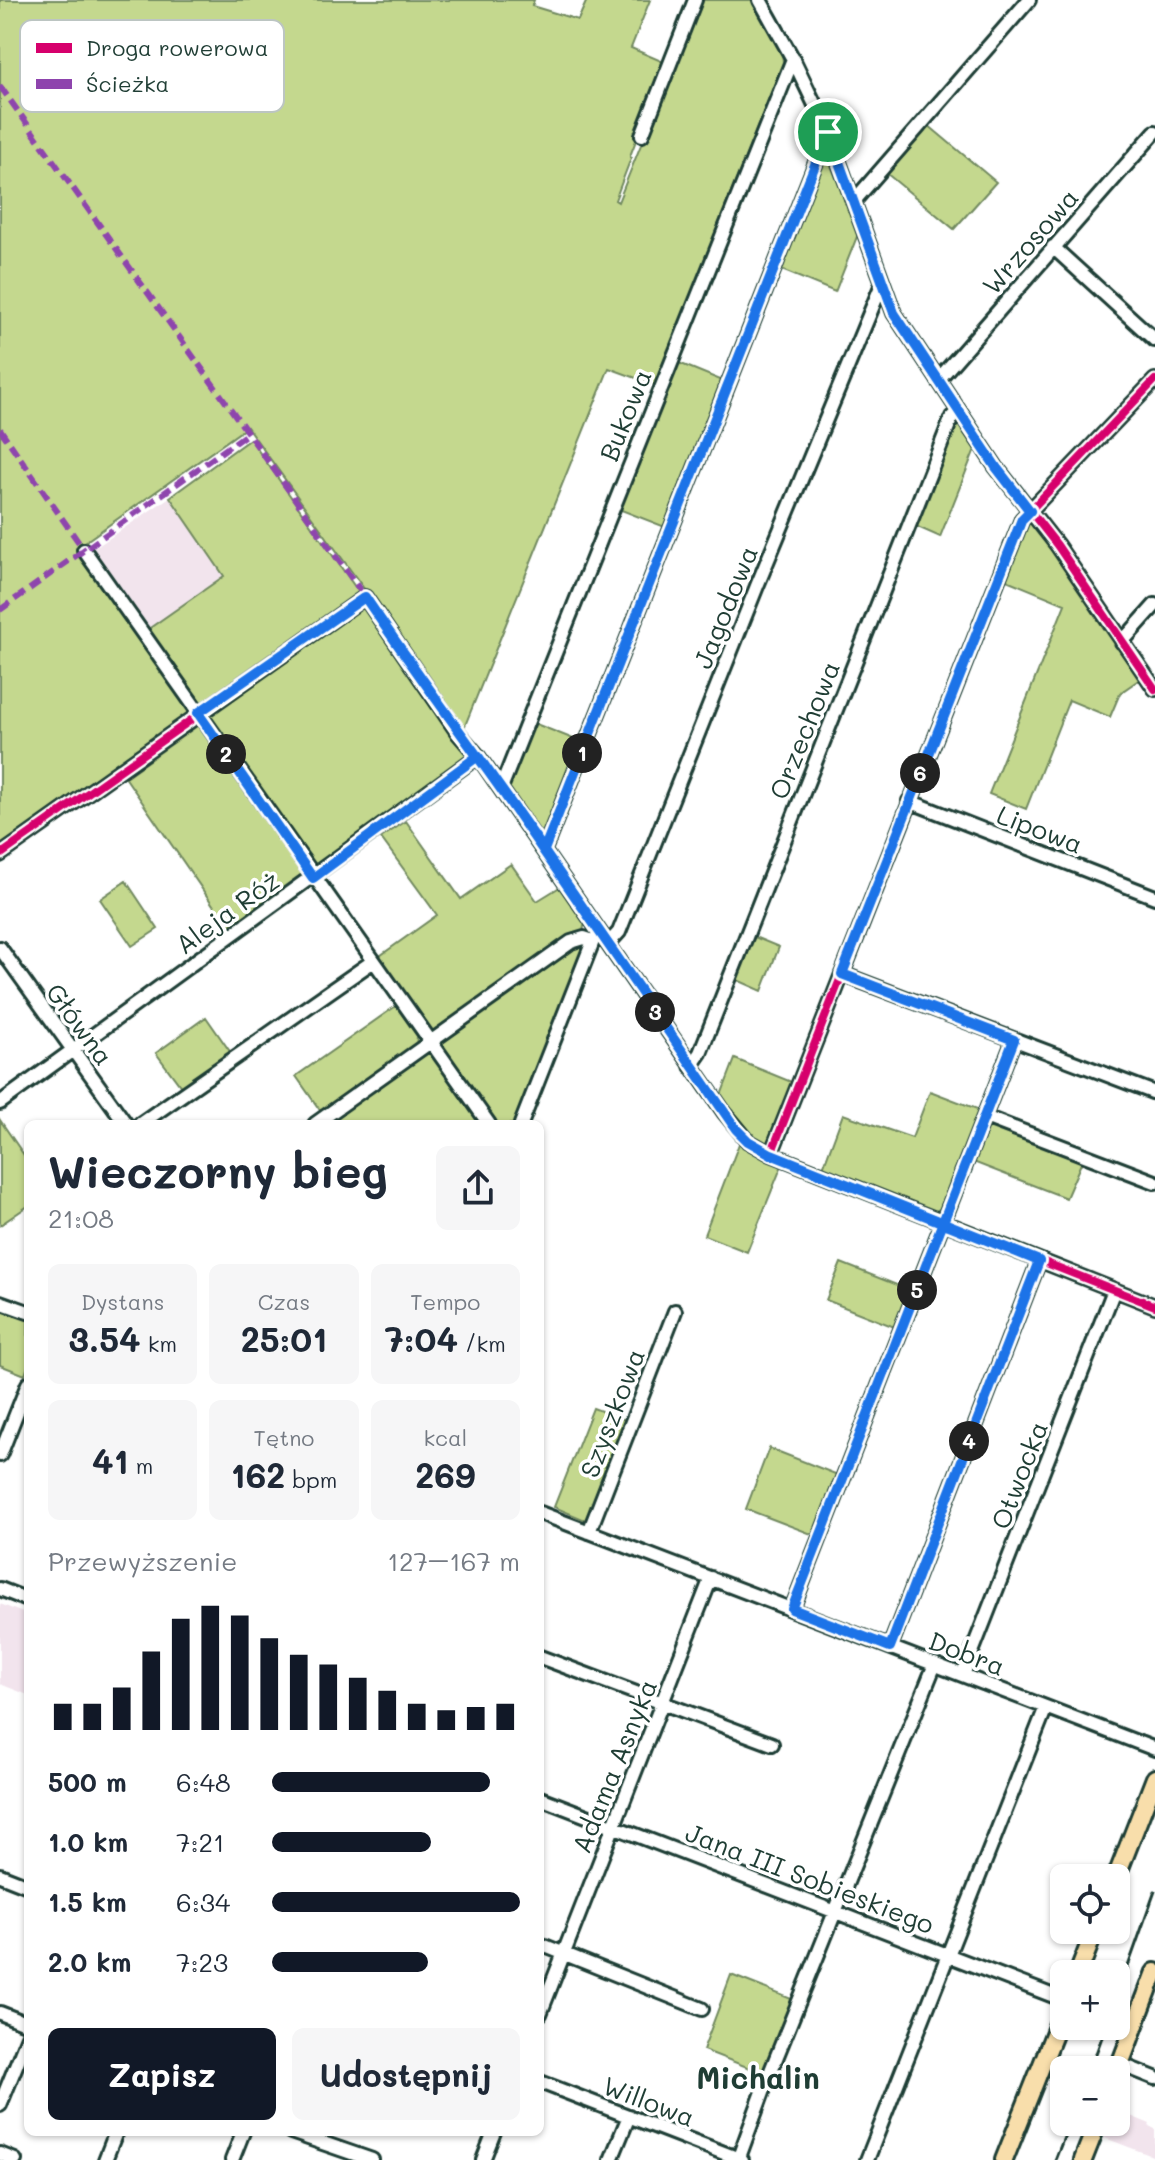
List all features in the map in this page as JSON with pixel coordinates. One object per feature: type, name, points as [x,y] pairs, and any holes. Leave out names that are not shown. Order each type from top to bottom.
[{"type":"main road","points":[[1121,1864],[1155,1778]]},
{"type":"main road","points":[[1123,2056],[1155,1972]]},
{"type":"main road","points":[[1004,2160],[1052,2040]]},
{"type":"main road","points":[[1083,2160],[1092,2136]]},
{"type":"street","points":[[642,135],[695,0]]},
{"type":"street","points":[[760,0],[828,132],[894,313],[996,467],[1057,545],[1155,689]]},
{"type":"street","points":[[854,201],[1029,0]]},
{"type":"street","name":"Bukowa","points":[[501,788],[793,59]]},
{"type":"street","points":[[544,850],[828,132]]},
{"type":"street","name":"Wrzosowa","points":[[938,380],[1155,132]]},
{"type":"street","points":[[1053,247],[1155,340]]},
{"type":"street","name":"Jagodowa","points":[[523,1120],[601,940],[619,932],[774,543],[882,284]]},
{"type":"street","points":[[771,1154],[1022,519],[1155,380]]},
{"type":"street","name":"Orzechowa","points":[[691,1066],[700,1053],[952,417],[959,411]]},
{"type":"street","points":[[84,550],[486,1120]]},
{"type":"street","points":[[0,855],[365,597],[458,733],[478,756],[544,850],[601,940],[736,1129],[748,1141],[771,1154],[1155,1306]]},
{"type":"street","points":[[1122,642],[1155,605]]},
{"type":"street","name":"Aleja Róż","points":[[0,1103],[478,756]]},
{"type":"street","name":"Lipowa","points":[[909,801],[1155,897]]},
{"type":"street","points":[[321,1120],[571,942],[584,938],[601,940]]},
{"type":"street","name":"Główna","points":[[0,948],[123,1120]]},
{"type":"street","points":[[146,1120],[372,962]]},
{"type":"street","points":[[842,974],[1155,1093]]},
{"type":"street","points":[[792,1609],[1014,1040]]},
{"type":"street","points":[[985,1117],[1155,1182]]},
{"type":"street","points":[[890,1647],[1039,1261]]},
{"type":"street","name":"Otwocka","points":[[963,1675],[1114,1290]]},
{"type":"street","points":[[0,1302],[24,1311]]},
{"type":"street","name":"Szyszkowa","points":[[589,1532],[675,1311]]},
{"type":"street","points":[[0,1455],[24,1394]]},
{"type":"street","name":"Dobra","points":[[544,1515],[1155,1749]]},
{"type":"street","name":"Adama Asnyka","points":[[544,2003],[711,1578]]},
{"type":"street","points":[[0,1589],[24,1598]]},
{"type":"street","points":[[544,1658],[772,1744]]},
{"type":"street","points":[[740,2160],[935,1664]]},
{"type":"street","points":[[867,2160],[1046,1707]]},
{"type":"street","name":"Jana III Sobieskiego","points":[[544,1800],[1050,1995]]},
{"type":"street","points":[[0,1875],[24,1884]]},
{"type":"street","points":[[544,1946],[702,2009]]},
{"type":"street","points":[[0,2013],[24,2022]]},
{"type":"street","points":[[0,2105],[24,2046]]},
{"type":"street","points":[[1130,2073],[1155,2078]]},
{"type":"street","name":"Willowa","points":[[544,2084],[740,2160]]},
{"type":"street","points":[[611,2160],[629,2116]]},
{"type":"street","points":[[105,2160],[114,2136]]},
{"type":"street","points":[[232,2160],[241,2136]]},
{"type":"street","points":[[303,2136],[372,2160]]},
{"type":"street","points":[[483,2160],[492,2136]]},
{"type":"street","points":[[0,2154],[15,2160]]},
{"type":"shaded area","points":[[170,497],[225,576],[146,630],[92,550]]},
{"type":"shaded area","points":[[0,1604],[24,1613],[24,1693],[0,1684]]},
{"type":"shaded area","points":[[1130,2116],[1155,2129],[1155,2157],[1105,2138],[1130,2136]]},
{"type":"green space","points":[[0,0],[534,0],[532,6],[578,20],[587,0],[650,0],[631,48],[666,63],[630,156],[615,200],[618,202],[699,0],[754,0],[782,52],[783,62],[655,385],[609,368],[462,733],[370,597],[247,427],[78,547],[194,711],[0,847]]},
{"type":"green space","points":[[928,125],[996,182],[954,229],[886,173]]},
{"type":"green space","points":[[825,150],[858,234],[835,292],[779,269]]},
{"type":"green space","points":[[674,361],[723,381],[665,527],[616,508]]},
{"type":"green space","points":[[955,421],[975,449],[940,537],[913,525]]},
{"type":"green space","points":[[250,439],[360,594],[201,706],[147,630],[224,576],[170,497]]},
{"type":"green space","points":[[1030,520],[1140,679],[1120,693],[1110,717],[1069,700],[1026,809],[989,794],[1065,604],[1004,579]]},
{"type":"green space","points":[[366,604],[469,754],[316,869],[206,716]]},
{"type":"green space","points":[[531,722],[581,742],[541,841],[505,791]]},
{"type":"green space","points":[[200,724],[308,878],[231,931],[125,777]]},
{"type":"green space","points":[[406,821],[461,899],[511,864],[537,901],[563,885],[586,918],[583,931],[437,1035],[431,1033],[377,958],[437,915],[381,838]]},
{"type":"green space","points":[[126,881],[158,929],[132,946],[100,899]]},
{"type":"green space","points":[[752,936],[779,947],[762,991],[735,979]]},
{"type":"green space","points":[[579,943],[586,946],[519,1120],[492,1120],[437,1044]]},
{"type":"green space","points":[[396,1006],[417,1036],[416,1047],[322,1113],[296,1076]]},
{"type":"green space","points":[[206,1017],[231,1053],[182,1088],[156,1053]]},
{"type":"green space","points":[[429,1049],[480,1120],[330,1120]]},
{"type":"green space","points":[[735,1059],[794,1083],[770,1144],[755,1140],[720,1098]]},
{"type":"green space","points":[[930,1091],[980,1110],[942,1208],[933,1212],[823,1168],[843,1114],[912,1138]]},
{"type":"green space","points":[[0,1120],[24,1155],[24,1209],[0,1225]]},
{"type":"green space","points":[[993,1126],[1082,1161],[1066,1198],[973,1162],[985,1130]]},
{"type":"green space","points":[[740,1141],[750,1151],[782,1165],[747,1252],[704,1235]]},
{"type":"green space","points":[[841,1263],[912,1291],[897,1328],[826,1300]]},
{"type":"green space","points":[[0,1306],[24,1316],[24,1375],[0,1365]]},
{"type":"green space","points":[[593,1408],[628,1421],[590,1522],[554,1507]]},
{"type":"green space","points":[[769,1448],[838,1475],[814,1535],[746,1509]]},
{"type":"green space","points":[[731,1975],[794,2000],[765,2074],[703,2050]]},
{"type":"railway","points":[[1130,1961],[1155,1891]]},
{"type":"railway","points":[[1095,2056],[1101,2040]]},
{"type":"railway","points":[[1055,2160],[1064,2136]]},
{"type":"marked path","points":[[0,86],[365,597]]},
{"type":"marked path","points":[[0,429],[84,550]]},
{"type":"marked path","points":[[0,610],[248,433]]},
{"type":"cycle path","points":[[834,146],[894,313],[996,467],[1057,545],[1155,689]]},
{"type":"cycle path","points":[[771,1154],[1022,519],[1155,380]]},
{"type":"cycle path","points":[[0,855],[365,597],[724,1112],[748,1141],[771,1154],[1155,1306]]},
{"type":"district","name":"Michalin","points":[[758,2077]]},
{"type":"route","points":[[828,132],[544,850],[478,756],[458,733],[365,597],[198,713],[313,878],[478,756],[691,1066],[748,1141],[771,1154],[944,1223],[1039,1261],[890,1647],[792,1609],[944,1223],[1014,1040],[842,974],[1022,519],[1030,511],[996,467],[894,313],[828,132]]}]
